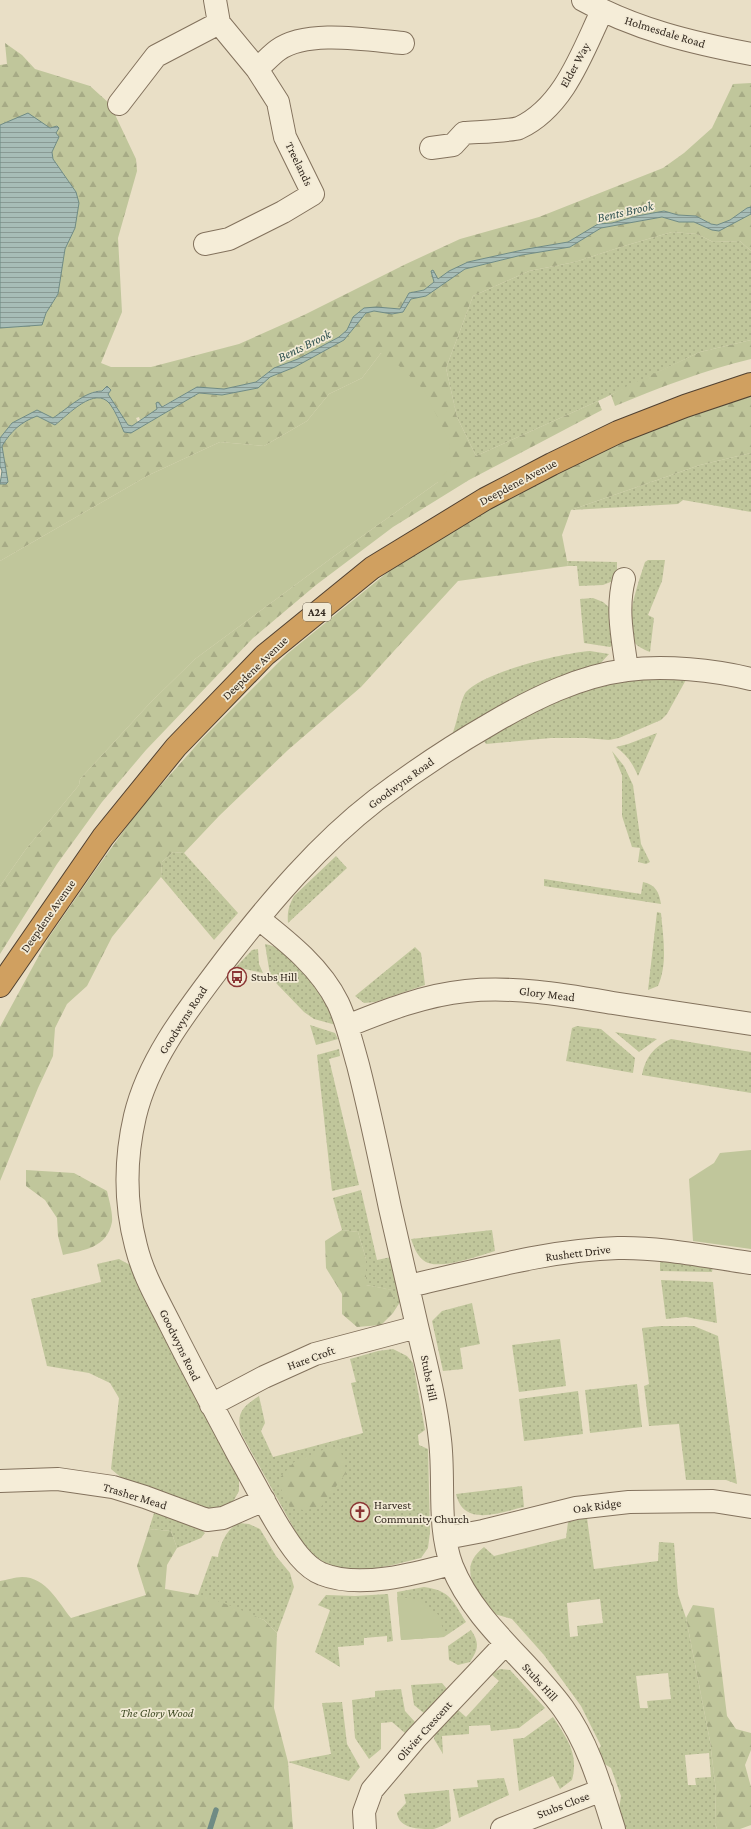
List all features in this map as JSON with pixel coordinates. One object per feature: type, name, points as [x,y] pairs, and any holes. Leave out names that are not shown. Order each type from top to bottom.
[{"type":"highway","name":"Deepdene Avenue","points":[[0,986],[103,837],[176,747],[265,655],[366,573],[485,499],[552,464],[625,429],[685,406],[751,384]]},
{"type":"street","name":"Treelands","points":[[205,244],[229,239],[283,212],[313,194],[285,137],[278,102],[257,69],[219,23],[215,0]]},
{"type":"street","name":"Holmesdale Road","points":[[582,0],[602,11],[652,30],[700,44],[751,54]]},
{"type":"street","name":"Elder Way","points":[[431,148],[453,145],[464,133],[518,128],[544,111],[569,82],[602,11]]},
{"type":"street","points":[[119,104],[156,56],[219,23]]},
{"type":"street","points":[[257,69],[279,49],[302,39],[324,37],[403,43]]},
{"type":"street","points":[[624,579],[620,595],[619,614],[621,637],[627,670]]},
{"type":"street","name":"Goodwyns Road","points":[[451,1564],[388,1578],[339,1579],[320,1573],[300,1558],[264,1500],[211,1405],[143,1270],[128,1204],[128,1155],[135,1115],[144,1086],[167,1041],[194,1001],[259,919],[298,874],[336,836],[375,801],[430,762],[473,734],[532,700],[587,680],[627,670],[692,670],[751,679]]},
{"type":"street","name":"Stubs Hill","points":[[259,919],[284,939],[322,977],[337,1001],[347,1026],[364,1089],[428,1371],[440,1440],[441,1485],[446,1538],[451,1564],[463,1588],[482,1617],[505,1644],[548,1688],[574,1725],[586,1747],[602,1790],[614,1829]]},
{"type":"street","name":"Glory Mead","points":[[347,1026],[429,998],[464,991],[495,989],[526,991],[589,999],[751,1024]]},
{"type":"street","name":"Rushett Drive","points":[[408,1286],[495,1265],[565,1254],[617,1248],[688,1254],[751,1263]]},
{"type":"street","name":"Hare Croft","points":[[211,1405],[264,1377],[315,1354],[417,1327]]},
{"type":"street","name":"Trasher Mead","points":[[0,1481],[58,1479],[113,1487],[207,1520],[223,1518],[264,1500]]},
{"type":"street","name":"Oak Ridge","points":[[446,1538],[483,1531],[576,1508],[629,1502],[713,1502],[751,1507]]},
{"type":"street","name":"Olivier Crescent","points":[[365,1829],[364,1812],[375,1786],[416,1738],[505,1644]]},
{"type":"street","name":"Stubs Close","points":[[502,1829],[602,1790]]},
{"type":"green space","points":[[5,43],[22,55],[35,69],[90,86],[110,104],[136,159],[137,171],[118,238],[122,312],[101,363],[111,367],[151,367],[239,344],[304,315],[460,239],[539,217],[663,168],[684,153],[712,128],[733,84],[751,83],[751,207],[747,208],[730,220],[717,225],[711,224],[696,216],[678,215],[664,211],[637,216],[612,223],[598,224],[568,242],[468,262],[449,271],[438,279],[433,270],[431,271],[434,282],[424,290],[409,293],[400,309],[376,307],[353,317],[347,330],[339,337],[298,359],[274,368],[256,382],[224,389],[197,387],[161,407],[156,403],[158,409],[140,420],[139,417],[136,418],[138,422],[132,426],[128,425],[108,394],[111,390],[96,391],[87,395],[53,419],[37,410],[12,423],[0,438],[0,328],[42,324],[46,313],[58,294],[65,248],[75,228],[76,192],[53,159],[52,152],[59,137],[56,133],[57,126],[50,129],[28,114],[0,125],[0,65],[7,64]]},
{"type":"green space","points":[[751,214],[751,251],[740,241],[713,242],[697,234],[672,232],[575,262],[529,271],[473,296],[446,368],[457,417],[476,456],[598,401],[602,410],[469,480],[393,527],[316,585],[253,638],[146,750],[102,802],[57,864],[0,954],[0,886],[26,849],[79,785],[80,779],[150,703],[195,659],[438,482],[381,353],[362,378],[329,394],[307,421],[264,446],[220,442],[149,475],[0,561],[0,484],[6,484],[8,482],[2,446],[13,431],[21,424],[37,416],[55,425],[74,409],[89,400],[97,398],[104,399],[110,404],[124,432],[131,433],[199,393],[222,395],[258,388],[270,377],[295,367],[344,340],[365,313],[374,311],[392,314],[403,312],[411,299],[426,296],[465,269],[522,255],[570,247],[601,228],[662,217],[679,222],[694,222],[712,230]]},
{"type":"green space","points":[[672,232],[697,234],[713,242],[740,241],[751,251],[751,340],[700,352],[598,401],[476,456],[457,417],[446,368],[473,296],[529,271],[575,262]]},
{"type":"green space","points":[[751,340],[751,359],[699,374],[615,406],[611,395],[619,390],[700,352]]},
{"type":"green space","points":[[381,353],[396,363],[424,390],[449,440],[451,466],[438,482],[195,659],[150,703],[80,779],[79,785],[26,849],[0,886],[0,561],[149,475],[220,442],[264,446],[307,421],[329,394],[362,378]]},
{"type":"green space","points":[[751,394],[751,453],[700,465],[571,510],[562,535],[568,566],[458,581],[361,687],[288,750],[219,816],[184,853],[173,852],[162,862],[161,877],[112,937],[87,986],[67,1004],[55,1028],[53,1056],[38,1088],[0,1181],[0,1027],[49,937],[94,872],[138,811],[202,739],[287,654],[394,567],[491,507],[623,441]]},
{"type":"green space","points":[[751,453],[751,512],[683,500],[678,504],[571,510],[700,465]]},
{"type":"green space","points":[[648,560],[665,560],[662,581],[648,615],[654,618],[650,652],[639,647],[634,642],[630,625],[636,591],[645,562]]},
{"type":"green space","points":[[567,561],[617,562],[617,572],[613,581],[603,585],[579,586],[577,566],[568,566]]},
{"type":"green space","points":[[593,598],[603,602],[610,608],[613,645],[610,647],[584,643],[580,599]]},
{"type":"green space","points":[[590,651],[609,654],[600,664],[523,694],[502,704],[455,734],[453,732],[464,695],[475,685],[489,677],[524,665],[561,655]]},
{"type":"green space","points":[[651,678],[687,678],[667,714],[661,720],[619,738],[609,740],[586,738],[551,738],[486,744],[484,741],[537,711],[571,695],[600,686]]},
{"type":"green space","points":[[657,733],[638,776],[629,760],[616,747]]},
{"type":"green space","points":[[612,751],[624,766],[633,785],[641,844],[650,862],[646,864],[638,862],[640,848],[632,847],[622,816],[622,775]]},
{"type":"green space","points":[[173,852],[184,853],[238,913],[214,940],[161,877],[162,862]]},
{"type":"green space","points":[[336,856],[347,868],[288,923],[289,909],[294,896]]},
{"type":"green space","points":[[544,879],[641,894],[643,882],[654,887],[661,904],[544,886]]},
{"type":"green space","points":[[657,912],[661,913],[664,941],[663,968],[658,986],[648,990]]},
{"type":"green space","points":[[265,944],[283,952],[308,975],[328,1004],[336,1025],[314,1019],[304,1012],[277,984],[270,975]]},
{"type":"green space","points":[[415,947],[421,953],[425,985],[375,1002],[364,1003],[355,996]]},
{"type":"green space","points":[[258,949],[259,964],[263,973],[236,967],[252,950]]},
{"type":"green space","points":[[310,1025],[335,1033],[338,1039],[316,1045]]},
{"type":"green space","points":[[577,1026],[601,1029],[635,1058],[633,1073],[566,1061],[572,1028]]},
{"type":"green space","points":[[615,1032],[657,1039],[639,1052]]},
{"type":"green space","points":[[671,1039],[751,1052],[751,1093],[642,1075],[645,1063],[651,1053],[660,1045]]},
{"type":"green space","points":[[339,1049],[340,1056],[329,1059],[359,1185],[332,1191],[317,1055]]},
{"type":"green space","points":[[751,1150],[751,1249],[693,1241],[689,1179],[714,1163],[720,1153]]},
{"type":"green space","points":[[26,1170],[74,1173],[107,1191],[111,1206],[112,1222],[109,1231],[100,1243],[86,1249],[63,1255],[58,1236],[57,1218],[45,1200],[26,1186]]},
{"type":"green space","points":[[361,1190],[377,1260],[391,1257],[400,1302],[393,1313],[392,1290],[366,1285],[366,1259],[358,1232],[342,1230],[333,1198]]},
{"type":"green space","points":[[342,1230],[358,1232],[366,1259],[366,1285],[393,1290],[393,1313],[381,1325],[357,1327],[342,1314],[342,1294],[326,1268],[325,1241]]},
{"type":"green space","points":[[492,1230],[495,1251],[447,1264],[429,1263],[423,1260],[414,1248],[411,1239]]},
{"type":"green space","points":[[119,1259],[130,1265],[239,1477],[239,1491],[234,1500],[223,1511],[209,1512],[129,1484],[111,1469],[119,1398],[110,1383],[89,1373],[47,1366],[31,1299],[101,1282],[97,1264]]},
{"type":"green space","points":[[660,1259],[713,1267],[712,1272],[660,1271]]},
{"type":"green space","points":[[661,1280],[713,1282],[717,1323],[686,1317],[666,1319]]},
{"type":"green space","points":[[472,1303],[480,1344],[460,1348],[463,1369],[443,1371],[432,1321],[442,1311]]},
{"type":"green space","points":[[661,1326],[694,1326],[718,1336],[737,1484],[726,1480],[686,1480],[679,1424],[649,1426],[644,1386],[649,1384],[642,1328]]},
{"type":"green space","points":[[560,1339],[566,1386],[519,1392],[512,1345]]},
{"type":"green space","points":[[393,1349],[407,1356],[413,1363],[425,1430],[418,1435],[419,1445],[428,1449],[430,1532],[428,1548],[421,1558],[362,1570],[352,1571],[339,1569],[324,1563],[307,1552],[242,1435],[239,1422],[240,1416],[244,1408],[259,1396],[265,1423],[261,1431],[273,1457],[363,1433],[351,1383],[356,1382],[350,1359],[378,1351]]},
{"type":"green space","points":[[637,1384],[642,1427],[590,1433],[585,1390]]},
{"type":"green space","points":[[578,1391],[583,1434],[524,1441],[519,1399]]},
{"type":"green space","points":[[340,1448],[346,1473],[320,1508],[303,1510],[290,1507],[277,1481],[294,1462],[325,1449]]},
{"type":"green space","points":[[522,1486],[524,1507],[494,1514],[475,1514],[467,1511],[460,1505],[456,1494]]},
{"type":"green space","points":[[154,1513],[199,1528],[205,1533],[201,1538],[177,1548],[171,1531],[149,1529]]},
{"type":"green space","points":[[587,1518],[594,1569],[658,1561],[659,1542],[674,1543],[678,1594],[686,1618],[710,1741],[716,1791],[715,1823],[717,1829],[623,1829],[618,1816],[621,1796],[611,1768],[600,1761],[596,1752],[601,1746],[581,1706],[544,1655],[512,1619],[491,1613],[475,1587],[470,1571],[471,1563],[484,1547],[494,1556],[566,1538],[568,1522]],"holes":[[[600,1599],[603,1623],[577,1626],[578,1636],[570,1637],[567,1603]],[[668,1673],[671,1699],[647,1701],[648,1708],[640,1708],[636,1676]],[[709,1753],[711,1777],[695,1778],[696,1785],[688,1785],[685,1755]]]},
{"type":"green space","points":[[239,1523],[249,1524],[260,1529],[276,1556],[290,1573],[294,1587],[277,1633],[264,1620],[198,1595],[212,1556],[218,1557],[220,1547],[227,1533]]},
{"type":"green space","name":"The Glory Wood","points":[[149,1529],[171,1531],[177,1548],[167,1565],[165,1589],[204,1596],[234,1607],[264,1620],[277,1633],[274,1708],[288,1762],[293,1829],[0,1829],[0,1581],[22,1577],[38,1581],[51,1592],[71,1618],[146,1595],[137,1566]]},
{"type":"green space","points":[[424,1587],[440,1591],[450,1598],[466,1622],[444,1637],[401,1640],[397,1592]]},
{"type":"green space","points":[[388,1594],[393,1641],[387,1642],[387,1636],[364,1638],[364,1645],[338,1647],[340,1667],[315,1652],[330,1610],[318,1605],[326,1595],[355,1596]]},
{"type":"green space","points":[[397,1597],[416,1599],[440,1616],[444,1637],[401,1640]]},
{"type":"green space","points":[[693,1605],[714,1608],[727,1716],[736,1729],[751,1733],[751,1750],[745,1765],[751,1787],[751,1825],[740,1829],[717,1829],[715,1823],[716,1791],[710,1741],[686,1618]]},
{"type":"green space","points":[[471,1630],[477,1643],[475,1654],[470,1662],[458,1665],[449,1660],[448,1646]]},
{"type":"green space","points":[[500,1669],[510,1670],[545,1708],[519,1728],[491,1731],[490,1725],[469,1726],[469,1734],[442,1736],[443,1754],[434,1739],[436,1729],[457,1709],[466,1717],[499,1681],[491,1674]]},
{"type":"green space","points":[[442,1683],[447,1689],[425,1714],[414,1705],[411,1685]]},
{"type":"green space","points":[[401,1689],[405,1711],[415,1722],[405,1733],[392,1722],[381,1723],[381,1749],[369,1759],[355,1738],[352,1700],[375,1697],[375,1691]]},
{"type":"green space","points":[[342,1702],[347,1744],[360,1767],[349,1781],[288,1762],[331,1754],[322,1703]]},
{"type":"green space","points":[[553,1717],[567,1739],[573,1754],[574,1770],[572,1780],[560,1789],[553,1776],[519,1791],[513,1739],[524,1738]]},
{"type":"green space","points":[[504,1778],[509,1795],[459,1818],[453,1789],[478,1787],[477,1780]]},
{"type":"green space","points":[[449,1790],[451,1821],[433,1829],[422,1829],[410,1827],[399,1818],[397,1813],[406,1803],[404,1794]]},
{"type":"water","points":[[28,113],[50,128],[57,126],[59,128],[56,133],[59,137],[52,152],[53,159],[76,192],[79,203],[75,228],[65,249],[58,294],[46,313],[42,325],[0,328],[0,125]]},
{"type":"water","points":[[751,207],[751,214],[719,231],[712,230],[694,222],[679,222],[662,217],[601,228],[570,247],[522,255],[465,269],[426,296],[411,299],[403,312],[392,314],[374,311],[366,313],[344,340],[295,367],[270,377],[258,388],[222,395],[199,393],[131,433],[124,432],[112,407],[104,399],[97,398],[89,400],[74,409],[55,425],[37,416],[26,421],[17,428],[2,446],[8,482],[6,484],[0,484],[2,471],[0,466],[0,438],[12,423],[37,410],[53,418],[76,401],[89,394],[102,391],[107,386],[111,390],[108,394],[128,425],[132,426],[157,409],[156,403],[158,402],[162,407],[197,387],[224,389],[256,382],[274,368],[298,359],[339,337],[347,330],[353,317],[364,308],[376,307],[400,309],[409,293],[424,290],[434,282],[431,271],[433,270],[438,279],[449,271],[468,262],[568,242],[598,224],[612,223],[637,216],[664,211],[678,215],[696,216],[711,224],[717,225],[730,220],[747,208]]},
{"type":"waterway","points":[[210,1829],[216,1810]]},
{"type":"place","name":"Stubs Hill","points":[[237,977]]},
{"type":"place","name":"Harvest Community Church","points":[[360,1512]]},
{"type":"water label","name":"Bents Brook","points":[[625,211]]},
{"type":"water label","name":"Bents Brook","points":[[304,345]]}]
